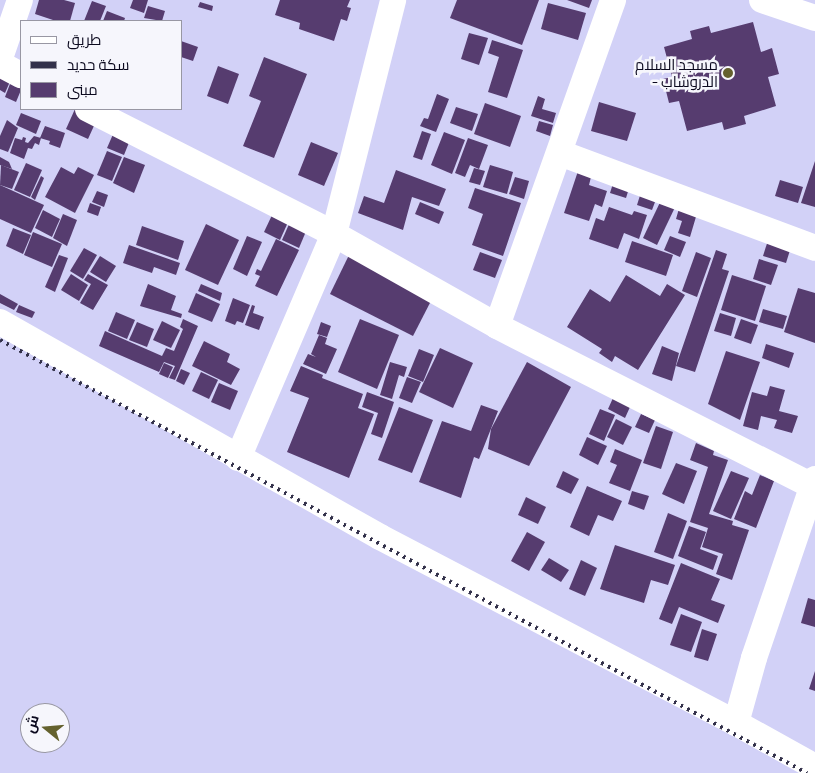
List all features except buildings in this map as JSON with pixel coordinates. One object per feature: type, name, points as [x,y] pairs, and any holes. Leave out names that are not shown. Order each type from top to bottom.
[{"type":"street","points":[[0,58],[20,0]]},
{"type":"street","points":[[238,458],[334,234],[393,0]]},
{"type":"street","points":[[497,326],[613,0]]},
{"type":"street","points":[[762,0],[815,18]]},
{"type":"street","points":[[0,64],[20,74]]},
{"type":"street","points":[[90,110],[334,234],[497,326],[814,482],[754,658],[736,722]]},
{"type":"street","points":[[560,153],[815,248]]},
{"type":"street","points":[[0,322],[380,537],[736,722],[815,767]]},
{"type":"railway","points":[[0,340],[807,773]]},
{"type":"place","name":"مسجد السلام - الدروشاب","points":[[728,73]]}]
